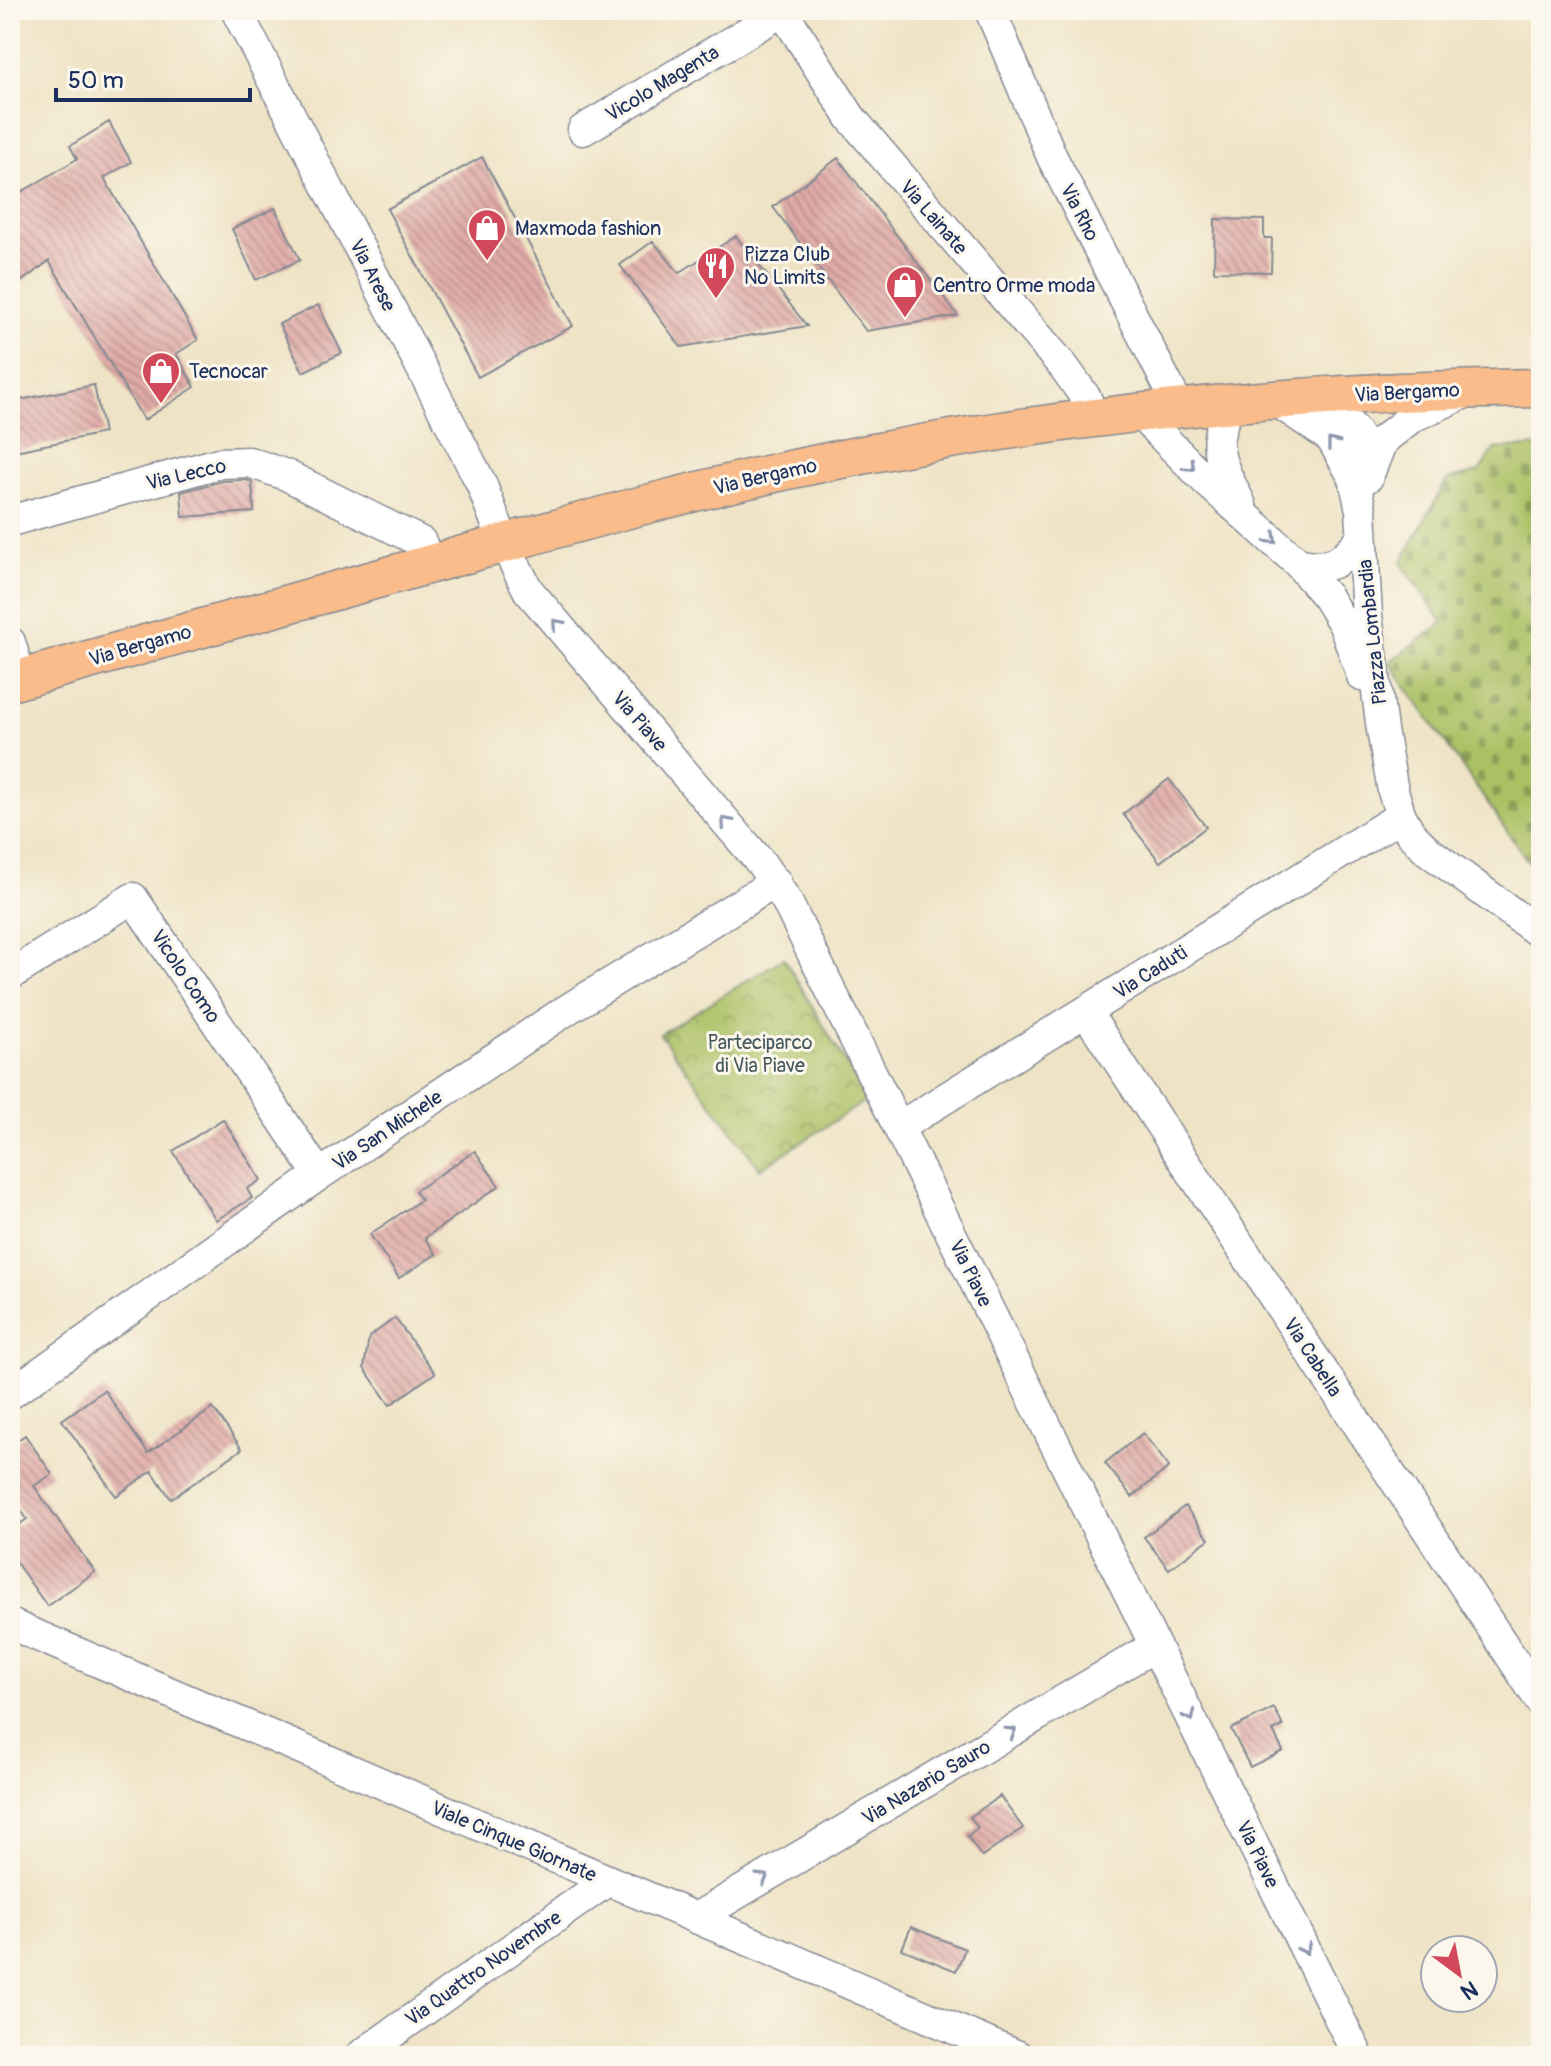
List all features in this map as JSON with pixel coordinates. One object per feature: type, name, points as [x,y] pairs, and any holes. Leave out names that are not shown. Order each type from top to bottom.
[{"type":"main road","name":"Via Bergamo","points":[[15,680],[621,510],[822,463],[954,438],[1093,417],[1272,400],[1541,388]]},
{"type":"street","name":"Via Arese","points":[[236,10],[481,483],[504,543]]},
{"type":"street","name":"Via Rho","points":[[990,10],[1052,157],[1180,409]]},
{"type":"street","name":"Vicolo Magenta","points":[[583,130],[782,11]]},
{"type":"street","name":"Via Lainate","points":[[782,11],[851,118],[1064,367],[1086,398],[1093,417]]},
{"type":"street","name":"Piazza Lombardia","points":[[1369,474],[1382,441],[1412,417],[1475,389]]},
{"type":"street","name":"Piazza Lombardia","points":[[1298,563],[1318,568],[1345,558],[1362,523],[1369,454],[1347,421],[1323,397]]},
{"type":"street","name":"Piazza Lombardia","points":[[1272,400],[1331,438],[1354,478],[1362,523],[1367,616],[1382,730]]},
{"type":"street","name":"Piazza Lombardia","points":[[1229,404],[1218,439],[1220,452],[1224,469],[1246,514]]},
{"type":"street","name":"Piazza Lombardia","points":[[1139,413],[1207,482],[1298,563],[1327,597],[1344,625],[1382,730]]},
{"type":"street","name":"Via Lecco","points":[[10,521],[219,463],[249,462],[286,475],[421,542],[430,563]]},
{"type":"street","name":"Via Piave","points":[[504,543],[528,590],[776,882],[1358,2056]]},
{"type":"street","points":[[10,642],[15,680]]},
{"type":"street","points":[[1382,730],[1393,791],[1411,834],[1428,851],[1541,934]]},
{"type":"street","name":"Via Caduti","points":[[899,1127],[1401,816]]},
{"type":"street","name":"Via San Michele","points":[[10,1394],[319,1175],[568,1009],[776,882]]},
{"type":"street","name":"Vicolo Como","points":[[10,975],[133,898],[319,1175]]},
{"type":"street","name":"Via Cabella","points":[[1086,1012],[1541,1702]]},
{"type":"street","name":"Viale Cinque Giornate","points":[[10,1624],[1018,2056]]},
{"type":"street","name":"Via Nazario Sauro","points":[[696,1918],[1155,1646]]},
{"type":"street","name":"Via Quattro Novembre","points":[[360,2056],[607,1881]]},
{"type":"green space","points":[[1541,446],[1541,880],[1389,662],[1443,623],[1401,563],[1447,480],[1478,472],[1495,449]]},
{"type":"green space","name":"Parteciparco di Via Piave","points":[[784,958],[867,1100],[760,1169],[660,1034]]},
{"type":"building","points":[[109,122],[131,162],[104,178],[198,340],[176,354],[195,387],[144,420],[49,261],[10,290],[10,199],[77,159],[70,146]]},
{"type":"building","points":[[482,157],[573,326],[478,377],[387,209]]},
{"type":"building","points":[[838,158],[958,316],[866,331],[773,207]]},
{"type":"building","points":[[275,208],[300,260],[256,280],[232,229]]},
{"type":"building","points":[[1215,219],[1264,220],[1264,238],[1272,238],[1271,272],[1214,271]]},
{"type":"building","name":"Pizza Club No Limits","points":[[736,236],[807,326],[681,347],[620,265],[653,241],[679,273]]},
{"type":"building","points":[[318,305],[342,353],[303,372],[279,324]]},
{"type":"building","points":[[94,385],[104,433],[15,451],[10,426],[10,402]]},
{"type":"building","points":[[222,481],[252,482],[254,512],[183,517],[181,492]]},
{"type":"building","points":[[1169,779],[1206,827],[1160,862],[1123,814]]},
{"type":"building","points":[[223,1119],[261,1180],[247,1189],[252,1198],[216,1220],[173,1151]]},
{"type":"building","points":[[475,1151],[499,1186],[425,1238],[436,1254],[399,1278],[370,1234],[421,1200],[415,1191]]},
{"type":"building","points":[[395,1318],[435,1373],[390,1405],[364,1368],[369,1337]]},
{"type":"building","points":[[104,1390],[148,1453],[213,1408],[242,1449],[171,1499],[152,1471],[116,1496],[62,1420]]},
{"type":"building","points":[[1143,1433],[1169,1467],[1132,1497],[1105,1463]]},
{"type":"building","points":[[25,1435],[52,1474],[34,1486],[95,1572],[47,1606],[10,1554],[10,1531],[27,1519],[10,1494],[10,1446]]},
{"type":"building","points":[[1185,1506],[1209,1539],[1169,1569],[1144,1537]]},
{"type":"building","points":[[1274,1708],[1283,1726],[1273,1731],[1283,1751],[1250,1767],[1231,1729]]},
{"type":"building","points":[[1000,1796],[1023,1828],[982,1857],[967,1836],[978,1828],[970,1817]]},
{"type":"building","points":[[911,1927],[965,1949],[956,1971],[902,1949]]},
{"type":"place","name":"Maxmoda fashion","points":[[487,262]]},
{"type":"place","name":"Pizza Club No Limits","points":[[716,300]]},
{"type":"place","name":"Centro Orme moda","points":[[905,319]]},
{"type":"place","name":"Tecnocar","points":[[161,405]]}]
